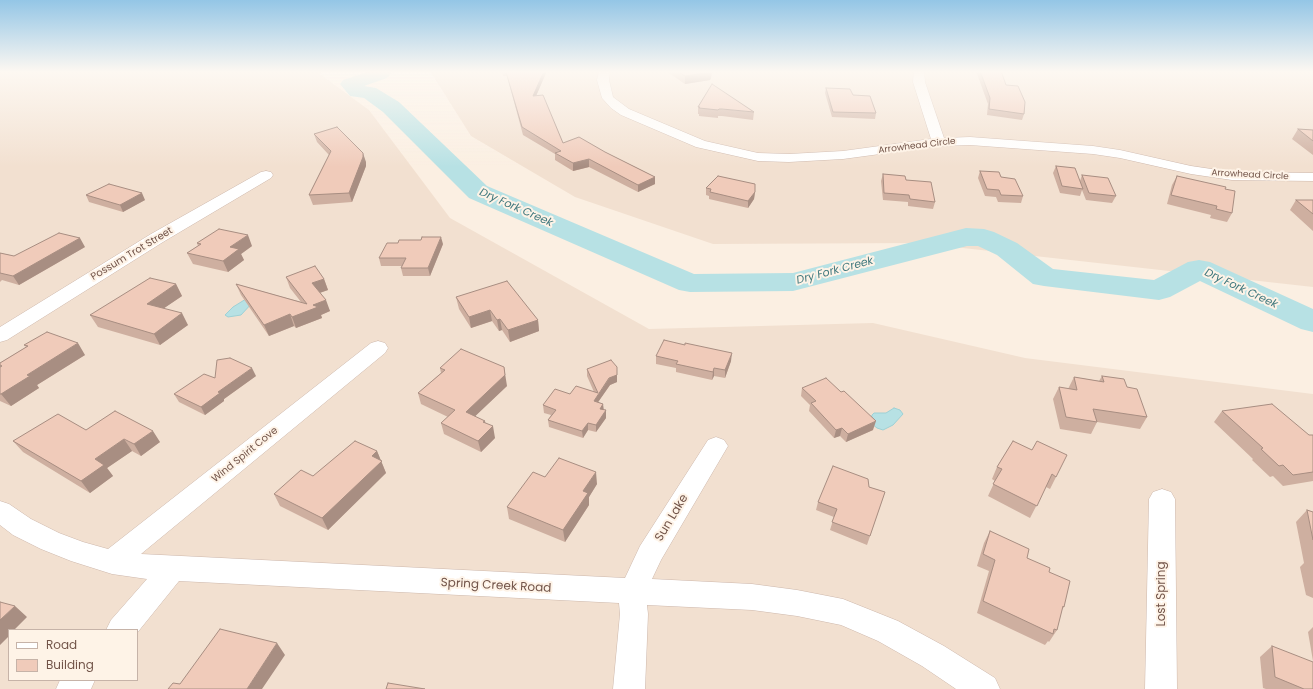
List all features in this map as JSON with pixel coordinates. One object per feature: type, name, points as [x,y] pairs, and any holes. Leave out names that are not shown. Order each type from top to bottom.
[{"type":"street","name":"Arrowhead Circle","points":[[614,103],[625,112],[684,139],[739,154],[769,158],[799,158],[876,152],[938,142],[985,142],[1093,150],[1218,174],[1257,177],[1313,178]]},
{"type":"street","points":[[925,103],[938,142]]},
{"type":"street","name":"Possum Trot Street","points":[[0,336],[157,238],[266,175]]},
{"type":"street","name":"Wind Spirit Cove","points":[[112,562],[378,348]]},
{"type":"street","name":"Sun Lake","points":[[632,593],[650,554],[716,446]]},
{"type":"street","name":"Lost Spring","points":[[1161,689],[1162,499]]},
{"type":"street","name":"Spring Creek Road","points":[[0,511],[22,527],[50,541],[80,553],[112,562],[172,570],[632,593],[752,597],[797,603],[843,612],[894,634],[933,656],[984,689]]},
{"type":"street","points":[[122,629],[172,570]]},
{"type":"street","points":[[630,689],[634,614],[632,593]]},
{"type":"street","points":[[72,689],[78,681]]},
{"type":"shaded area","points":[[0,103],[360,103],[369,110],[450,218],[649,329],[873,323],[1025,358],[1313,394],[1313,689],[0,689]]},
{"type":"shaded area","points":[[450,103],[1313,103],[1313,287],[918,243],[713,244],[575,197],[471,136]]},
{"type":"water","points":[[246,299],[253,302],[241,315],[228,317],[225,315],[233,307]]},
{"type":"water","points":[[894,408],[900,410],[903,414],[893,425],[883,430],[872,424],[871,420],[874,413],[886,413]]},
{"type":"building","points":[[515,103],[546,103],[563,143],[579,137],[655,177],[638,185],[589,159],[573,163],[555,153],[561,151],[522,127]]},
{"type":"building","points":[[700,103],[741,103],[754,112],[722,109],[718,110],[698,107]]},
{"type":"building","points":[[830,103],[873,103],[876,113],[833,112]]},
{"type":"building","points":[[990,103],[1025,103],[1024,114],[989,109]]},
{"type":"building","points":[[337,127],[363,153],[363,157],[349,193],[309,195],[331,151],[314,134]]},
{"type":"building","points":[[1298,129],[1313,130],[1313,141]]},
{"type":"building","points":[[1056,166],[1075,168],[1083,189],[1062,186]]},
{"type":"building","points":[[980,171],[999,172],[1001,177],[1015,179],[1023,196],[1001,195],[999,190],[987,189]]},
{"type":"building","points":[[883,174],[905,176],[906,180],[931,182],[935,202],[910,199],[909,195],[884,193]]},
{"type":"building","points":[[1082,175],[1108,178],[1116,196],[1089,193]]},
{"type":"building","points":[[718,176],[755,184],[755,192],[748,201],[710,192],[711,189],[706,188]]},
{"type":"building","points":[[1177,176],[1226,187],[1225,189],[1235,191],[1232,213],[1216,209],[1217,206],[1171,195]]},
{"type":"building","points":[[109,184],[142,193],[120,205],[86,195]]},
{"type":"building","points":[[1296,200],[1313,200],[1313,214]]},
{"type":"building","points":[[219,229],[248,235],[230,247],[239,249],[223,261],[187,253],[201,244],[197,243]]},
{"type":"building","points":[[59,233],[80,238],[13,276],[0,273],[0,253],[14,256]]},
{"type":"building","points":[[422,237],[441,237],[428,268],[401,268],[406,258],[379,258],[387,243],[398,243],[399,240],[421,240]]},
{"type":"building","points":[[315,266],[324,279],[312,283],[326,300],[313,305],[318,307],[292,317],[290,314],[264,325],[236,284],[307,304],[286,277]]},
{"type":"building","points":[[150,278],[176,284],[147,304],[182,313],[154,334],[90,315]]},
{"type":"building","points":[[507,281],[538,320],[508,330],[500,319],[497,320],[490,310],[469,317],[456,297]]},
{"type":"building","points":[[47,332],[78,343],[27,375],[30,376],[0,394],[0,367],[2,366],[0,363],[28,346],[24,345]]},
{"type":"building","points":[[664,340],[732,353],[725,370],[714,368],[713,372],[676,364],[678,361],[656,356]]},
{"type":"building","points":[[461,349],[504,367],[505,375],[466,412],[493,426],[478,441],[441,423],[455,410],[418,393],[445,370],[440,368]]},
{"type":"building","points":[[230,358],[252,368],[218,392],[220,393],[201,407],[174,394],[204,374],[215,378],[217,360]]},
{"type":"building","points":[[611,360],[617,367],[617,375],[609,378],[594,401],[603,404],[600,409],[606,410],[596,425],[588,423],[582,431],[548,420],[556,410],[543,405],[555,389],[570,394],[576,386],[598,393],[587,369]]},
{"type":"building","points":[[1102,376],[1124,379],[1127,387],[1137,389],[1147,417],[1093,409],[1097,422],[1066,417],[1059,387],[1077,390],[1074,377],[1104,382]]},
{"type":"building","points":[[826,378],[841,392],[844,391],[876,421],[848,434],[842,428],[836,430],[811,403],[816,401],[802,388]]},
{"type":"building","points":[[1272,404],[1309,435],[1313,435],[1313,472],[1293,475],[1283,465],[1279,466],[1261,449],[1263,448],[1222,411]]},
{"type":"building","points":[[115,411],[153,431],[134,444],[124,439],[95,459],[104,465],[81,481],[13,441],[58,414],[86,430]]},
{"type":"building","points":[[355,441],[377,451],[372,456],[382,461],[322,518],[274,494],[301,470],[313,476]]},
{"type":"building","points":[[1013,441],[1032,450],[1037,441],[1067,455],[1056,477],[1052,474],[1037,506],[993,484],[1002,469],[997,467]]},
{"type":"building","points":[[559,458],[596,472],[583,491],[588,493],[563,530],[507,507],[533,472],[545,477]]},
{"type":"building","points":[[833,466],[868,479],[869,487],[885,492],[870,536],[832,522],[837,509],[818,502]]},
{"type":"building","points":[[1307,510],[1313,512],[1313,540]]},
{"type":"building","points":[[990,531],[1029,549],[1027,558],[1050,568],[1049,572],[1070,581],[1057,630],[1054,629],[1053,634],[983,601],[995,560],[983,554]]},
{"type":"building","points":[[0,602],[15,606],[0,620]]},
{"type":"building","points":[[220,629],[277,643],[247,689],[168,689],[173,683],[180,684]]},
{"type":"building","points":[[1272,646],[1313,662],[1313,689],[1304,689],[1275,677]]},
{"type":"building","points":[[388,683],[425,689],[386,689]]},
{"type":"waterway","name":"Dry Fork Creek","points":[[385,103],[478,192],[690,283],[793,282],[966,237],[984,238],[1007,249],[1044,277],[1159,290],[1199,269],[1313,322]]}]
